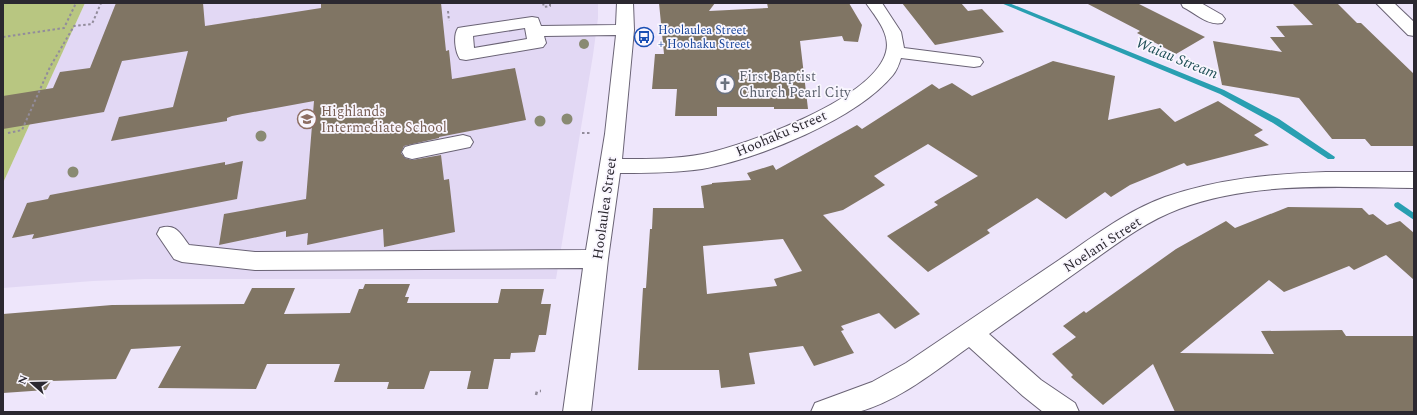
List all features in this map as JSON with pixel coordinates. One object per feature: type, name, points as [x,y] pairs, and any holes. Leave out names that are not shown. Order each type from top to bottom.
[{"type":"street","name":"Hoolaulea Street","points":[[577,412],[596,259],[611,166],[625,30],[625,3]]},
{"type":"street","points":[[874,3],[887,21],[892,32],[895,52],[974,62]]},
{"type":"street","points":[[1189,3],[1216,19]]},
{"type":"street","points":[[1384,3],[1410,23]]},
{"type":"street","points":[[534,31],[625,30]]},
{"type":"street","name":"Hoohaku Street","points":[[611,166],[687,164],[725,156],[768,142],[827,114],[874,86],[885,75],[895,52]]},
{"type":"street","points":[[412,152],[463,142]]},
{"type":"street","name":"Noelani Street","points":[[825,412],[880,390],[915,372],[1116,233],[1138,220],[1180,200],[1205,193],[1258,184],[1307,180],[1414,180]]},
{"type":"street","points":[[168,234],[182,253],[255,261],[596,259]]},
{"type":"street","points":[[972,334],[1032,388],[1065,412]]},
{"type":"path","points":[[64,28],[76,3]]},
{"type":"path","points":[[3,37],[92,24],[101,3],[105,3]]},
{"type":"path","points":[[543,3],[544,7],[550,6],[550,3]]},
{"type":"path","points":[[8,133],[22,130],[50,67],[74,26]]},
{"type":"path","points":[[582,133],[590,133]]},
{"type":"path","points":[[536,395],[537,391],[542,391]]},
{"type":"shaded area","name":"Highlands Intermediate School","points":[[85,3],[598,3],[598,18],[593,55],[556,279],[145,279],[93,281],[3,288],[3,183]]},
{"type":"green space","points":[[3,3],[85,3],[3,183]]},
{"type":"building","points":[[116,3],[203,3],[205,26],[321,8],[321,3],[441,3],[446,51],[449,50],[452,79],[515,68],[526,120],[439,137],[404,146],[401,153],[405,158],[412,160],[441,155],[444,180],[449,179],[455,232],[384,247],[383,229],[307,245],[308,233],[286,237],[286,231],[219,245],[224,214],[306,199],[314,101],[232,116],[227,118],[227,121],[111,141],[119,117],[173,107],[188,51],[122,61],[104,112],[3,129],[3,96],[53,88],[60,72],[90,68]]},
{"type":"building","points":[[659,3],[715,3],[709,11],[768,8],[767,3],[849,3],[862,25],[858,42],[844,41],[842,36],[800,41],[808,109],[774,109],[774,107],[717,107],[717,116],[675,116],[677,89],[652,89],[655,54],[664,54]]},
{"type":"building","points":[[902,3],[961,3],[968,11],[982,9],[1004,32],[935,45]]},
{"type":"building","points":[[1086,3],[1137,3],[1205,37],[1176,54],[1137,33],[1140,31]]},
{"type":"building","points":[[1292,3],[1337,3],[1357,23],[1361,23],[1414,74],[1414,146],[1371,146],[1365,139],[1332,139],[1299,98],[1222,85],[1213,41],[1282,52],[1270,37],[1285,37],[1276,26],[1313,25]]},
{"type":"building","points":[[1053,61],[1115,76],[1108,120],[1160,108],[1175,122],[1218,101],[1263,130],[1254,135],[1269,145],[1187,166],[1184,163],[1130,185],[1111,197],[1105,192],[1066,219],[1037,198],[987,230],[990,233],[928,272],[887,236],[938,205],[934,202],[978,176],[928,144],[874,176],[885,185],[843,210],[823,215],[920,314],[895,329],[879,313],[841,326],[844,330],[841,331],[854,353],[814,366],[803,346],[749,353],[755,384],[721,388],[719,370],[638,370],[643,288],[646,288],[653,208],[704,208],[701,186],[712,183],[751,180],[747,173],[773,165],[776,170],[857,125],[862,129],[932,84],[939,89],[952,83],[972,96]],"holes":[[[783,239],[802,271],[774,279],[777,286],[707,294],[703,246]]]},
{"type":"building","points":[[243,161],[237,199],[32,239],[34,234],[12,238],[27,203],[48,199],[50,195],[225,162],[225,165]]},
{"type":"building","points":[[1288,207],[1362,208],[1369,215],[1373,214],[1387,225],[1400,221],[1414,233],[1414,280],[1386,255],[1354,270],[1349,266],[1284,292],[1269,280],[1180,353],[1274,354],[1261,331],[1342,330],[1346,336],[1414,336],[1414,412],[1175,412],[1153,364],[1103,405],[1071,377],[1073,375],[1052,354],[1076,337],[1063,326],[1084,311],[1086,313],[1176,249],[1226,221],[1235,228]]},
{"type":"building","points":[[365,284],[410,284],[405,297],[409,297],[407,303],[498,303],[501,289],[544,289],[541,304],[551,304],[546,335],[539,335],[535,352],[511,353],[510,359],[494,359],[488,389],[467,389],[471,371],[430,371],[424,389],[387,389],[389,382],[334,382],[340,364],[267,364],[256,389],[158,388],[181,346],[131,349],[116,379],[51,381],[46,390],[3,393],[3,314],[112,305],[244,304],[252,288],[295,288],[284,314],[350,313],[359,289],[363,289]]},
{"type":"waterway","name":"Waiau Stream","points":[[1004,3],[1222,92],[1276,121],[1331,157]]},
{"type":"waterway","name":"Waiau Stream","points":[[1398,205],[1414,217]]},
{"type":"place","name":"Hoolaulea Street + Hoohaku Street","points":[[644,37]]},
{"type":"place","name":"First Baptist Church Pearl City","points":[[725,84]]},
{"type":"place","name":"Highlands Intermediate School","points":[[307,119]]}]
